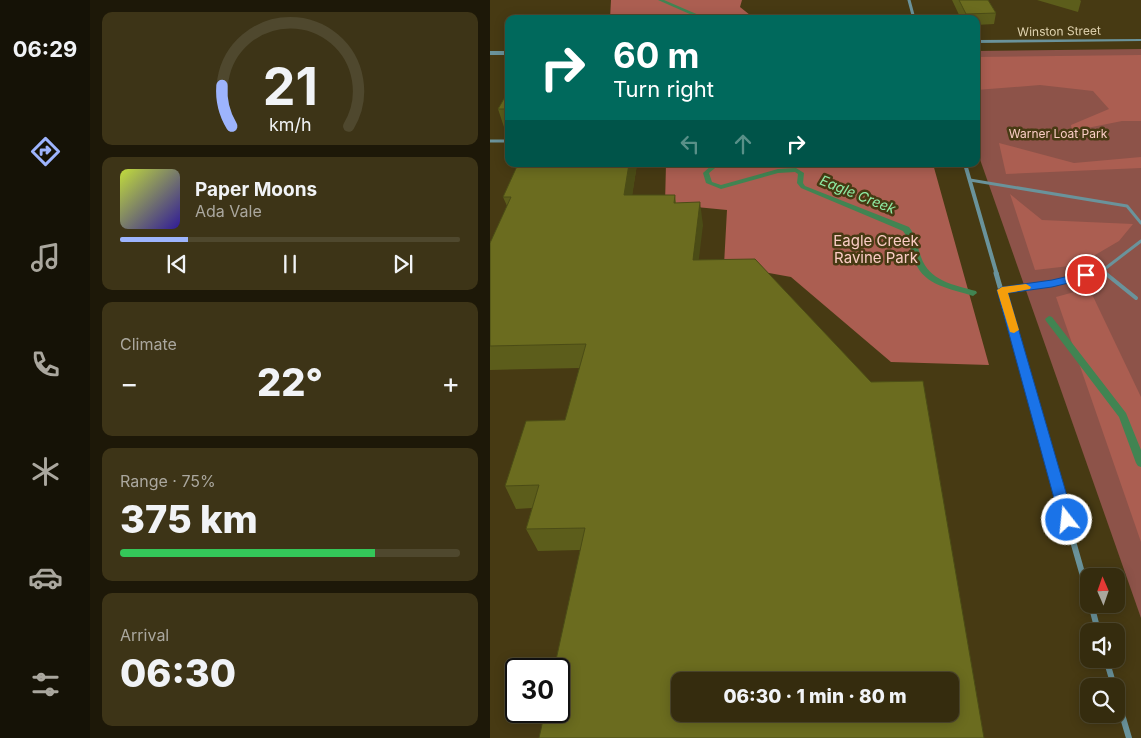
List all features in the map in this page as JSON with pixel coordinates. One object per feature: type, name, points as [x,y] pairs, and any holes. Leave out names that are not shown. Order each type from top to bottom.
[{"type":"street","points":[[909,0],[913,15]]},
{"type":"street","name":"Winston Street","points":[[980,42],[1141,40]]},
{"type":"street","points":[[490,53],[505,53]]},
{"type":"street","points":[[966,167],[1081,568]]},
{"type":"street","points":[[1124,723],[1128,738]]},
{"type":"lane","points":[[490,141],[505,141]]},
{"type":"lane","points":[[970,180],[1127,206],[1141,223]]},
{"type":"lane","points":[[1002,290],[1052,283],[1102,271],[1141,241]]},
{"type":"lane","points":[[1102,271],[1136,298]]},
{"type":"green space","points":[[611,0],[742,0],[740,7],[750,15],[610,15]]},
{"type":"green space","name":"Warner Loat Park","points":[[1141,49],[1141,618],[1125,568],[980,159],[980,51]]},
{"type":"green space","points":[[1141,55],[1141,121],[1122,121],[1072,131],[1071,125],[1109,109],[1093,91],[1040,85],[980,90],[980,57]]},
{"type":"green space","points":[[999,143],[1074,163],[1141,157],[1141,168],[1006,174]]},
{"type":"green space","name":"Eagle Creek Ravine Park","points":[[666,167],[934,167],[989,365],[891,362],[791,277],[724,265],[727,210],[665,204]]},
{"type":"green space","points":[[1010,194],[1042,220],[1133,224],[1119,241],[1078,265],[1035,270]]},
{"type":"green space","points":[[1089,288],[1141,397],[1141,542],[1056,297]]},
{"type":"building","points":[[959,0],[988,0],[996,13],[966,14]]},
{"type":"building","points":[[505,97],[505,109],[498,109]]},
{"type":"building","points":[[517,167],[629,167],[624,195],[675,195],[674,203],[700,202],[693,260],[755,259],[871,382],[923,381],[984,738],[539,738],[542,723],[570,723],[570,658],[556,658],[585,528],[526,529],[539,485],[505,486],[526,421],[565,420],[586,344],[490,346],[490,243],[511,197],[503,197]]},
{"type":"waterway","name":"Eagle Creek","points":[[660,0],[696,15]]},
{"type":"waterway","name":"Eagle Creek","points":[[713,167],[706,173],[709,183],[721,187],[778,171],[796,170],[801,173],[800,183],[803,187],[906,229],[911,238],[919,264],[930,277],[945,285],[973,293]]},
{"type":"waterway","name":"Eagle Creek","points":[[1049,319],[1123,416],[1141,463]]},
{"type":"slow traffic","points":[[1014,330],[1002,290],[1026,287]]},
{"type":"route","points":[[1067,520],[1002,290],[1052,283],[1086,275]]}]
